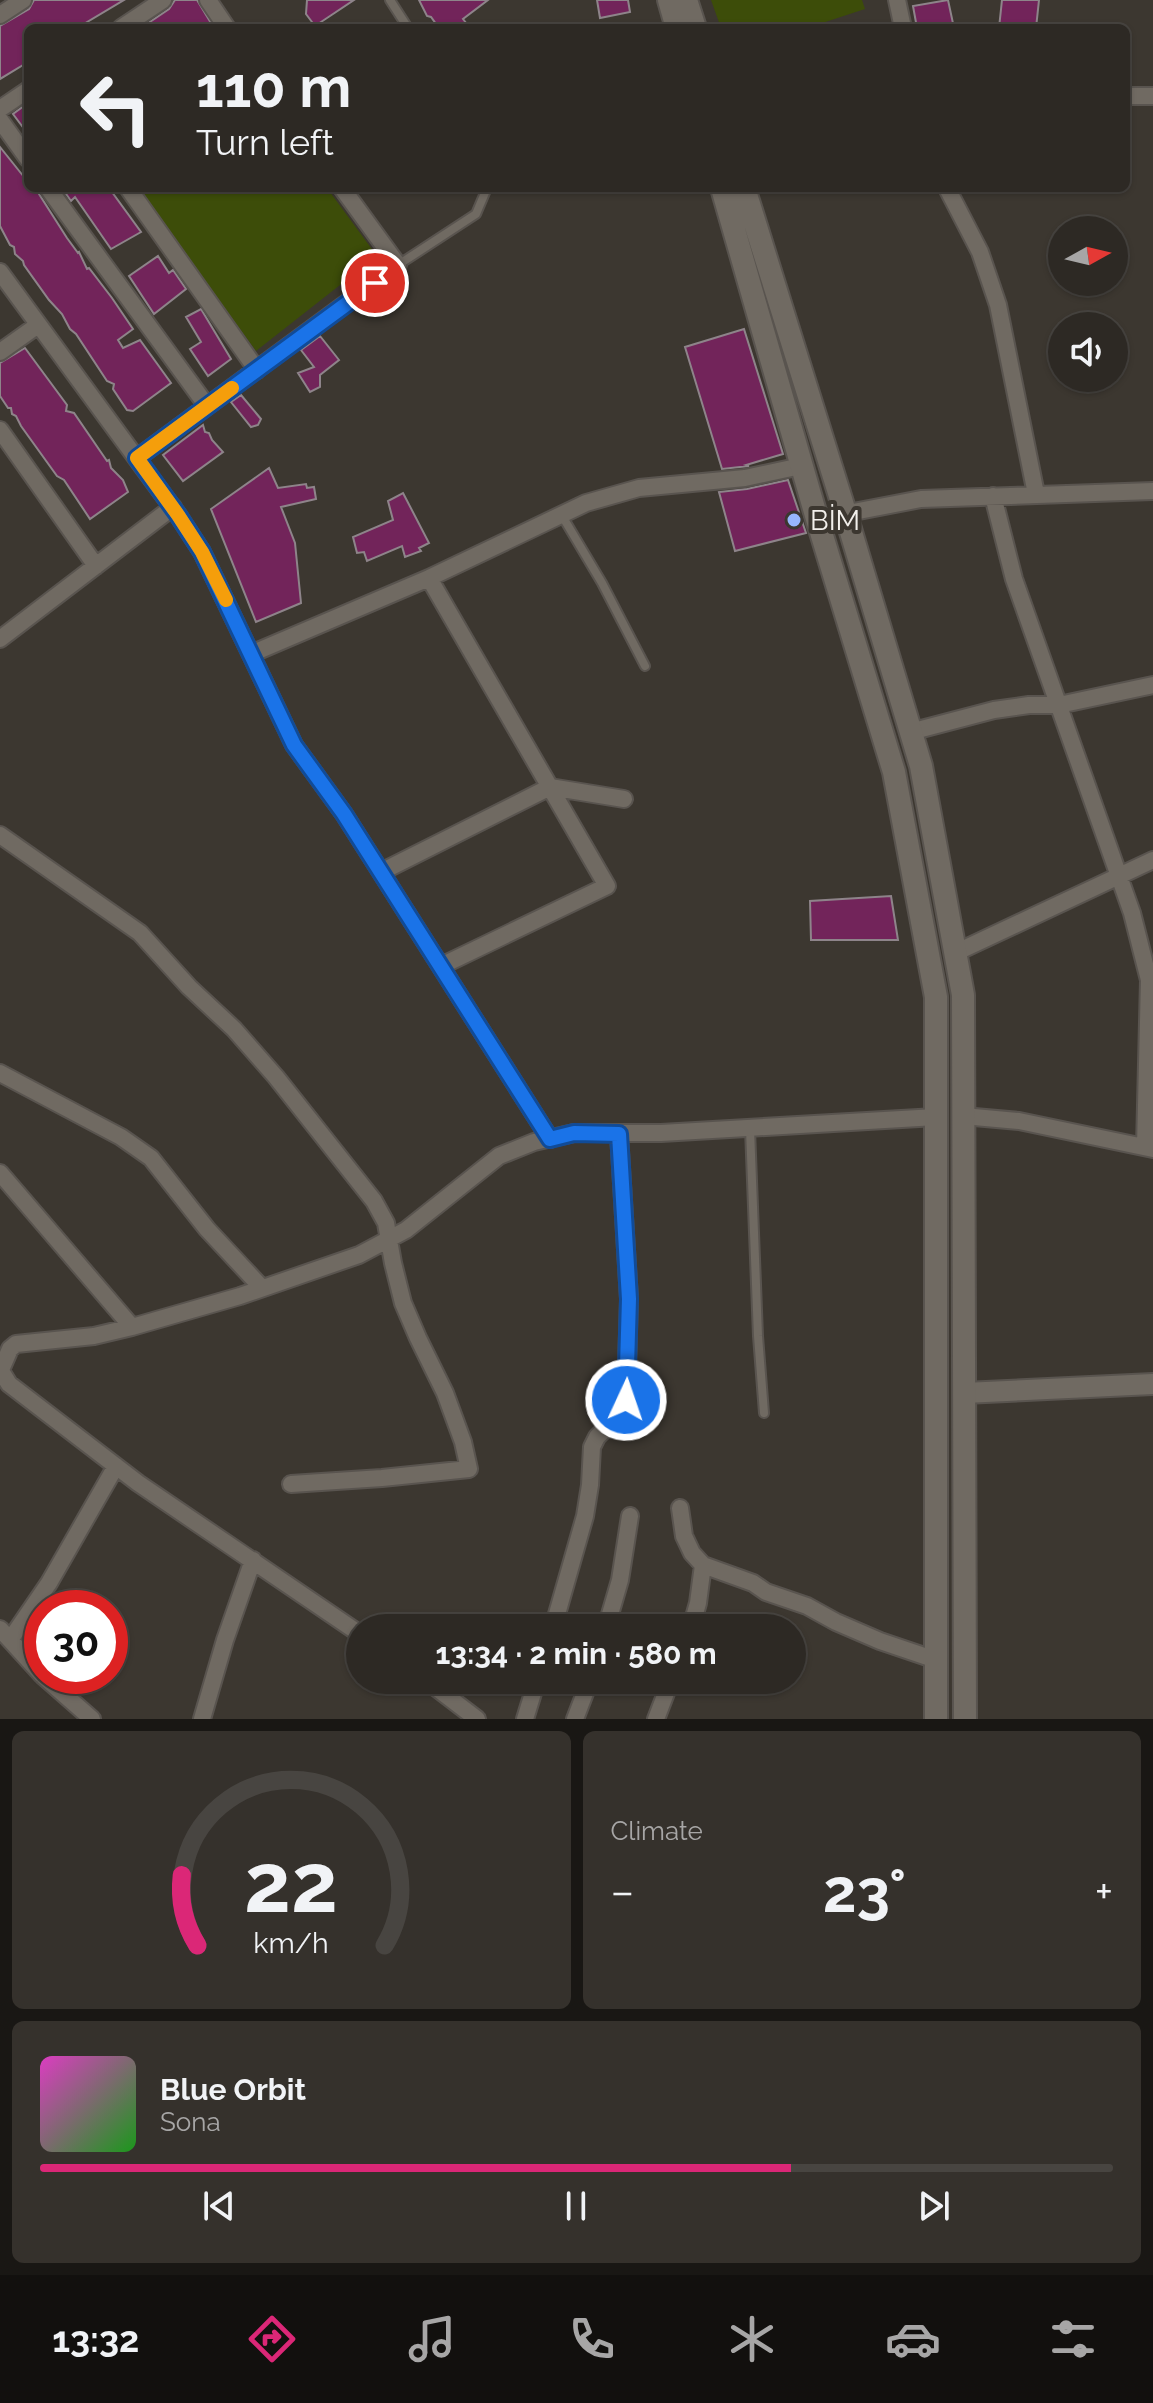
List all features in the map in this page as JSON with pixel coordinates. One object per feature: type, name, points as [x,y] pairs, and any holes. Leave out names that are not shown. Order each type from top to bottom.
[{"type":"main road","points":[[669,0],[676,24]]},
{"type":"main road","points":[[686,0],[694,24]]},
{"type":"main road","points":[[737,192],[801,466],[894,772],[936,997],[936,1719]]},
{"type":"main road","points":[[737,192],[845,512],[921,766],[963,995],[965,1719]]},
{"type":"street","points":[[0,15],[23,0]]},
{"type":"street","points":[[127,24],[163,0]]},
{"type":"street","points":[[208,0],[224,24]]},
{"type":"street","points":[[897,0],[902,24]]},
{"type":"street","points":[[0,109],[24,93]]},
{"type":"street","points":[[1130,96],[1153,96]]},
{"type":"street","points":[[0,120],[24,153]]},
{"type":"street","points":[[51,192],[207,406]]},
{"type":"street","points":[[131,192],[257,370]]},
{"type":"street","points":[[137,458],[398,265],[345,192]]},
{"type":"street","points":[[949,192],[980,252],[998,305],[1036,494]]},
{"type":"street","points":[[0,272],[173,507],[202,552],[294,745],[344,814],[550,1139]]},
{"type":"street","points":[[0,352],[38,325]]},
{"type":"street","points":[[0,430],[96,566]]},
{"type":"street","points":[[251,654],[429,578],[560,514],[612,494],[639,488],[745,478],[801,466]]},
{"type":"street","points":[[817,519],[921,499],[1153,491]]},
{"type":"street","points":[[963,1116],[1019,1121],[1149,1148],[1149,980],[1132,913],[1014,579],[993,496]]},
{"type":"street","points":[[0,639],[173,507]]},
{"type":"street","points":[[429,578],[607,886],[441,966]]},
{"type":"street","points":[[910,732],[994,710],[1059,705],[1153,685]]},
{"type":"street","points":[[381,872],[550,787],[624,799]]},
{"type":"street","points":[[0,835],[140,933],[189,987],[234,1029],[276,1077],[382,1212],[403,1303],[445,1393],[469,1469],[291,1484]]},
{"type":"street","points":[[955,953],[1153,860]]},
{"type":"street","points":[[0,1073],[121,1137],[151,1158],[207,1229],[262,1288]]},
{"type":"street","points":[[346,1624],[116,1466],[9,1384],[0,1372],[10,1349],[8,1344],[94,1336],[132,1327],[359,1255],[389,1241],[499,1156],[574,1133],[619,1134],[936,1117]]},
{"type":"street","points":[[557,1614],[585,1516],[592,1447],[597,1437],[620,1414],[626,1400],[629,1299],[619,1134]]},
{"type":"street","points":[[0,1173],[132,1327]]},
{"type":"street","points":[[964,1393],[1153,1384]]},
{"type":"street","points":[[24,1656],[5,1634],[49,1583],[116,1466]]},
{"type":"street","points":[[680,1508],[684,1536],[692,1553],[703,1565],[807,1606],[880,1641],[936,1660]]},
{"type":"street","points":[[610,1614],[620,1580],[630,1516]]},
{"type":"street","points":[[202,1719],[253,1560]]},
{"type":"street","points":[[695,1614],[703,1565]]},
{"type":"street","points":[[63,1694],[92,1719]]},
{"type":"street","points":[[444,1694],[477,1719]]},
{"type":"street","points":[[525,1719],[533,1694]]},
{"type":"street","points":[[575,1719],[585,1694]]},
{"type":"street","points":[[656,1719],[666,1694]]},
{"type":"lane","points":[[390,0],[405,24]]},
{"type":"lane","points":[[398,265],[476,214],[486,192]]},
{"type":"lane","points":[[560,514],[602,583],[645,666]]},
{"type":"lane","points":[[750,1128],[764,1413]]},
{"type":"green space","points":[[711,0],[862,0],[865,9],[819,24],[720,24]]},
{"type":"green space","points":[[140,192],[330,192],[377,256],[256,351]]},
{"type":"building","points":[[34,0],[124,0],[84,24],[24,24],[24,64],[0,79],[0,26],[29,9]]},
{"type":"building","points":[[175,0],[197,0],[212,24],[147,24],[169,9]]},
{"type":"building","points":[[307,0],[354,0],[318,24],[314,24],[306,14]]},
{"type":"building","points":[[419,0],[488,0],[463,19],[467,24],[436,24],[427,16]]},
{"type":"building","points":[[597,0],[628,0],[630,12],[600,18]]},
{"type":"building","points":[[948,0],[953,24],[916,24],[913,6]]},
{"type":"building","points":[[1002,0],[1039,0],[1036,24],[999,24]]},
{"type":"building","points":[[24,106],[24,129],[13,114]]},
{"type":"building","points":[[0,147],[24,177],[24,192],[38,192],[87,269],[133,329],[118,340],[123,348],[140,340],[171,383],[133,411],[127,410],[113,389],[114,384],[107,381],[62,314],[15,254],[14,247],[0,226]]},
{"type":"building","points":[[65,192],[112,192],[141,232],[111,249],[75,197],[71,201]]},
{"type":"building","points":[[158,256],[169,273],[173,270],[186,289],[154,314],[129,276]]},
{"type":"building","points":[[201,309],[231,359],[208,376],[190,349],[201,342],[186,317]]},
{"type":"building","points":[[744,329],[783,454],[746,465],[749,466],[722,469],[685,347]]},
{"type":"building","points":[[320,336],[339,360],[320,375],[320,387],[310,392],[298,373],[314,367],[301,350]]},
{"type":"building","points":[[25,348],[67,405],[66,411],[74,413],[109,460],[111,468],[123,480],[128,492],[90,519],[0,396],[0,363]]},
{"type":"building","points":[[241,395],[261,419],[258,425],[251,427],[231,402]]},
{"type":"building","points":[[203,425],[205,432],[223,452],[183,481],[163,455]]},
{"type":"building","points":[[269,468],[278,488],[306,484],[307,488],[314,487],[316,499],[281,507],[295,543],[301,603],[256,622],[211,509]]},
{"type":"building","points":[[788,480],[806,533],[735,551],[719,492]]},
{"type":"building","points":[[403,493],[429,543],[419,548],[421,551],[405,557],[402,546],[367,561],[364,552],[357,553],[353,537],[393,520],[388,501]]},
{"type":"building","points":[[891,896],[898,940],[811,940],[810,901]]},
{"type":"slow traffic","points":[[226,600],[202,552],[137,458],[232,388]]},
{"type":"place","name":"BİM","points":[[794,520]]},
{"type":"route","points":[[375,283],[137,458],[202,552],[294,745],[344,814],[550,1139],[574,1133],[619,1134],[629,1299],[626,1400]]}]
